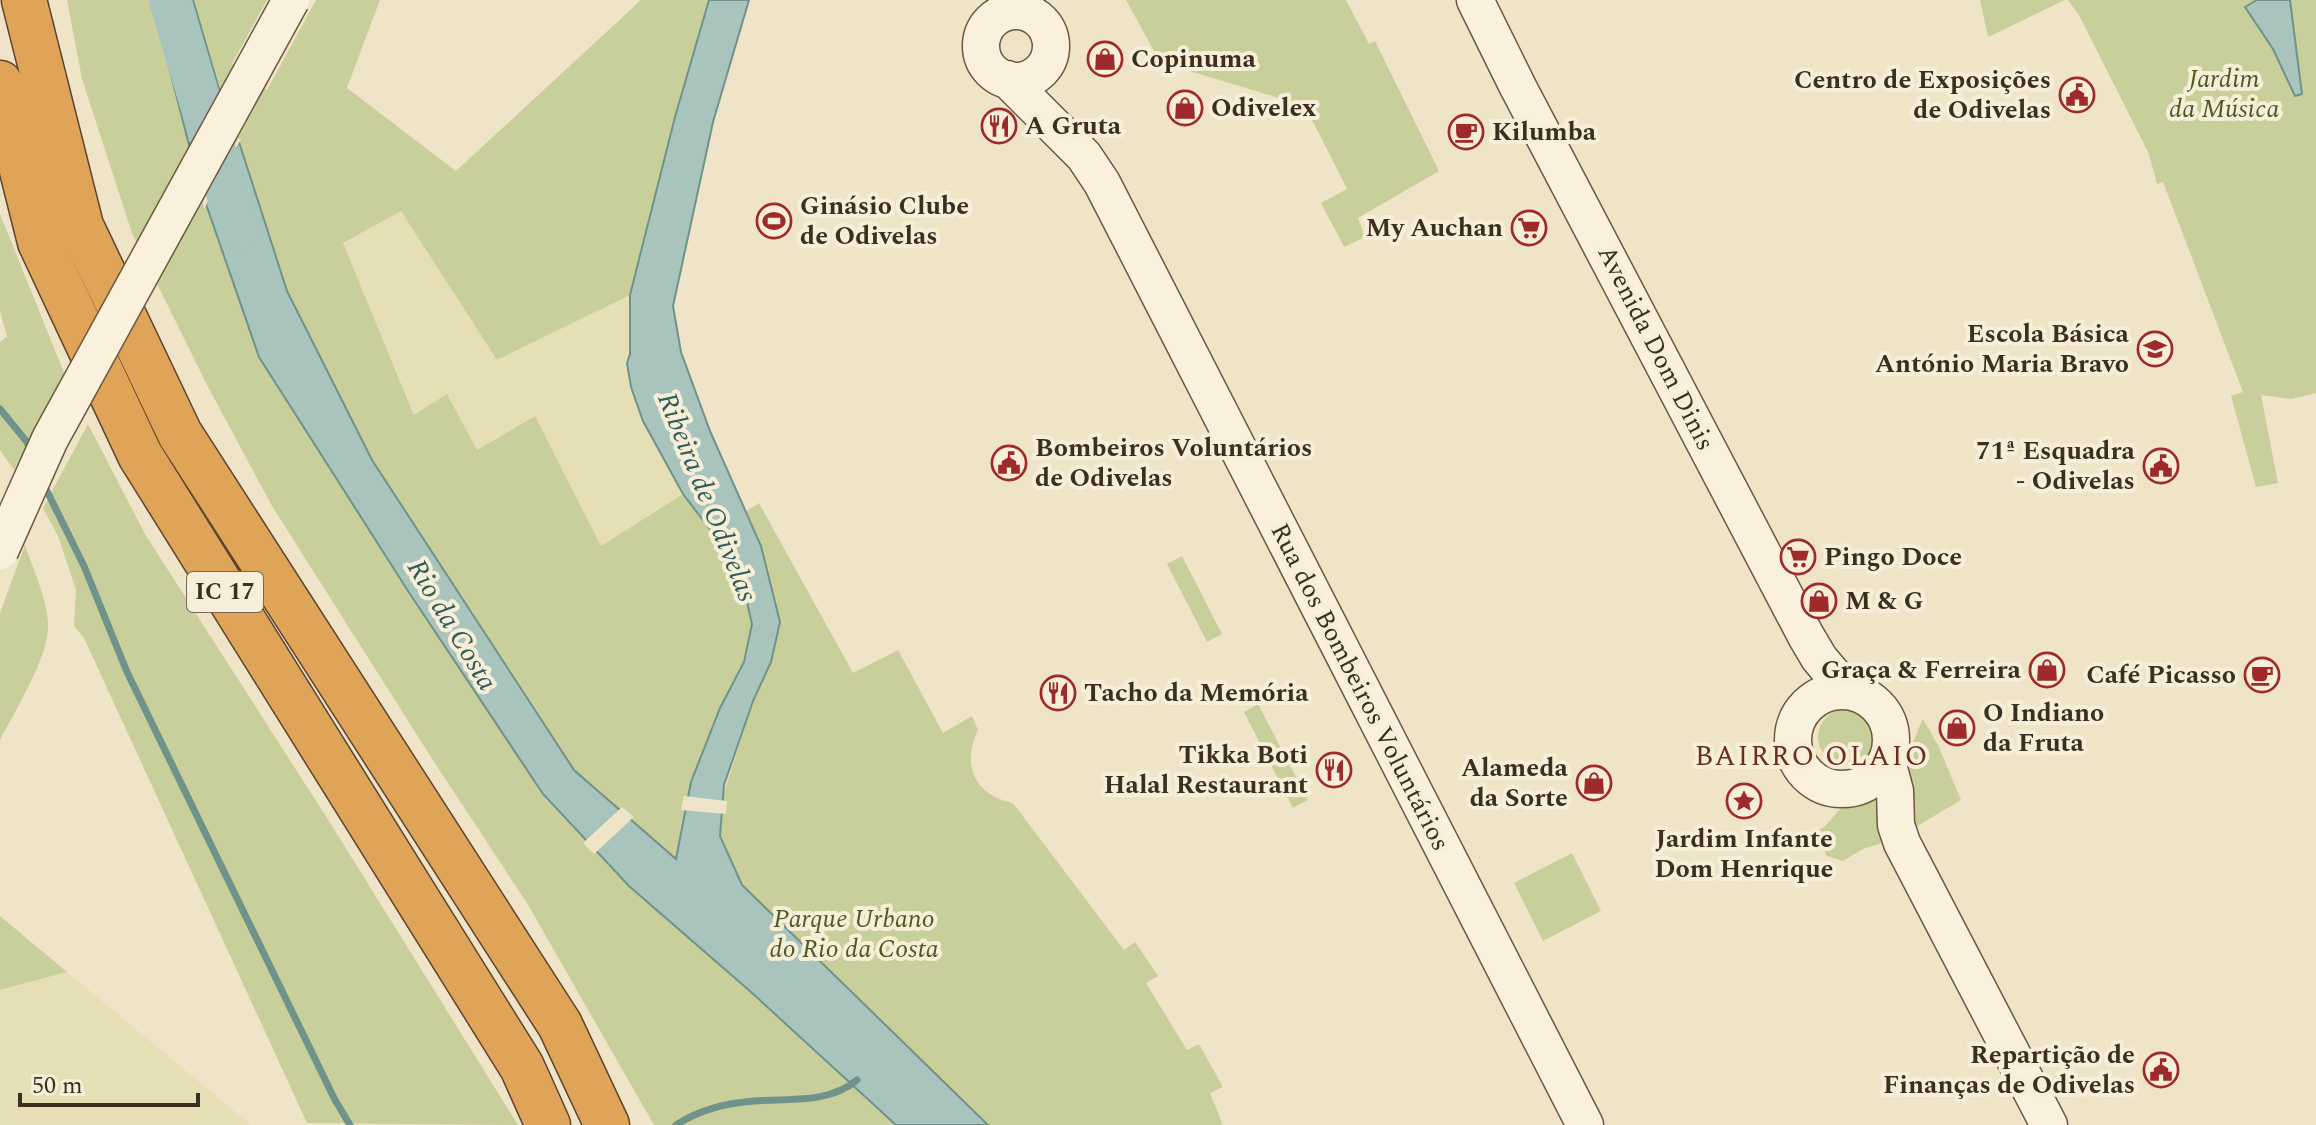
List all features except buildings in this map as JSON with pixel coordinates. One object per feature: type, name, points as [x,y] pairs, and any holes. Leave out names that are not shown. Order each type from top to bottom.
[{"type":"highway","name":"IC 17","points":[[24,0],[81,226],[180,434],[560,1025],[607,1125]]},
{"type":"highway","name":"IC 17","points":[[0,83],[40,242],[140,455],[522,1067],[548,1125]]},
{"type":"highway","points":[[560,1025],[633,1125]]},
{"type":"street","points":[[0,551],[50,439],[291,0]]},
{"type":"street","name":"Rua dos Bombeiros Voluntários","points":[[1055,0],[1048,74],[1049,96],[1059,129]]},
{"type":"street","name":"Avenida Dom Dinis","points":[[1475,0],[1806,636],[1819,658],[1846,690],[1864,695],[1880,707],[1889,724],[1892,743],[1887,761],[1895,791],[1896,825],[1902,843],[2049,1125]]},
{"type":"street","points":[[1010,7],[1041,21],[1051,43],[1049,58],[1036,74],[1017,81],[1007,79],[988,66],[982,47],[989,24],[1010,7]]},
{"type":"street","name":"Rua dos Bombeiros Voluntários","points":[[1007,79],[1084,156],[1102,183],[1585,1125]]},
{"type":"street","points":[[1846,690],[1827,693],[1810,703],[1798,718],[1793,737],[1801,765],[1821,784],[1840,789],[1859,787],[1875,777],[1887,761]]},
{"type":"shaded area","points":[[401,210],[497,360],[630,295],[630,355],[627,363],[643,421],[683,494],[601,546],[535,416],[477,450],[447,395],[415,416],[343,244]]},
{"type":"shaded area","points":[[67,972],[251,1125],[0,1125],[0,990]]},
{"type":"green space","name":"Parque Urbano do Rio da Costa","points":[[67,0],[267,0],[232,64],[267,90],[316,0],[380,0],[347,88],[456,171],[641,0],[709,0],[675,117],[630,295],[497,360],[401,211],[343,243],[414,415],[447,394],[477,450],[535,416],[601,546],[683,494],[712,532],[743,585],[752,624],[744,662],[702,751],[724,793],[753,700],[771,662],[761,546],[745,512],[759,503],[853,673],[898,650],[943,733],[972,716],[978,730],[971,755],[975,777],[989,793],[1013,803],[1124,950],[1135,942],[1158,976],[1146,983],[1187,1050],[1199,1044],[1223,1087],[1210,1093],[1223,1125],[654,1125],[527,903],[272,506],[207,385],[132,233],[82,79]]},
{"type":"green space","points":[[1126,0],[1346,0],[1369,44],[1375,41],[1439,171],[1358,218],[1365,237],[1344,247],[1321,203],[1347,189],[1305,106],[1160,62]]},
{"type":"green space","points":[[1980,0],[2065,0],[1988,37]]},
{"type":"green space","name":"Jardim da Música","points":[[2068,0],[2316,0],[2316,393],[2291,399],[2261,395],[2278,483],[2256,487],[2231,396],[2243,392],[2163,182],[2157,184],[2149,154],[2079,15]]},
{"type":"green space","points":[[0,214],[65,375],[14,470],[0,450],[0,342],[7,337],[0,311]]},
{"type":"green space","points":[[88,424],[145,534],[518,1125],[307,1123],[84,638],[74,626],[76,590],[58,536],[43,508]]},
{"type":"green space","points":[[25,545],[44,598],[48,630],[36,671],[0,740],[0,613]]},
{"type":"green space","points":[[1182,556],[1222,634],[1207,642],[1167,564]]},
{"type":"green space","points":[[1258,704],[1308,800],[1293,808],[1244,712]]},
{"type":"green space","points":[[1846,709],[1865,718],[1874,737],[1865,756],[1846,765],[1827,756],[1818,737],[1827,718]]},
{"type":"green space","points":[[1923,719],[1938,745],[1961,800],[1907,832],[1907,762]]},
{"type":"green space","points":[[1888,792],[1894,839],[1863,849],[1843,861],[1827,856],[1815,832],[1824,827],[1843,806],[1858,804]]},
{"type":"green space","points":[[1572,853],[1601,911],[1543,941],[1514,883]]},
{"type":"green space","points":[[0,916],[67,972],[0,990]]},
{"type":"water","points":[[152,0],[193,0],[219,89],[189,145]]},
{"type":"water","name":"Ribeira de Odivelas","points":[[709,0],[749,0],[713,122],[673,306],[681,352],[710,431],[761,546],[780,622],[771,662],[753,701],[724,785],[720,836],[742,885],[988,1125],[896,1125],[629,886],[543,794],[408,591],[259,357],[206,204],[239,142],[287,291],[372,460],[574,770],[676,859],[691,782],[720,708],[744,662],[752,624],[743,585],[712,532],[683,494],[643,421],[631,387],[627,363],[630,354],[630,295],[675,117]]},
{"type":"water","points":[[2257,0],[2290,0],[2302,94],[2295,96],[2273,49],[2245,7]]},
{"type":"pier","points":[[238,139],[241,139],[204,209],[203,202]]},
{"type":"pier","points":[[684,796],[727,801],[726,814],[681,810]]},
{"type":"pier","points":[[622,807],[634,817],[594,854],[583,843]]},
{"type":"waterway","name":"Rio da Costa","points":[[170,0],[240,228]]},
{"type":"waterway","points":[[0,409],[27,442],[31,452]]},
{"type":"waterway","points":[[43,483],[84,566],[127,672],[335,1100],[350,1125]]},
{"type":"waterway","points":[[676,1125],[704,1111],[724,1106],[834,1093],[857,1080]]},
{"type":"place","name":"Copinuma","points":[[1105,59]]},
{"type":"place","name":"Centro de Exposições de Odivelas","points":[[2077,95]]},
{"type":"place","name":"Odivelex","points":[[1185,108]]},
{"type":"place","name":"A Gruta","points":[[999,126]]},
{"type":"place","name":"Kilumba","points":[[1466,132]]},
{"type":"place","name":"Ginásio Clube de Odivelas","points":[[774,221]]},
{"type":"place","name":"My Auchan","points":[[1529,228]]},
{"type":"place","name":"Escola Básica António Maria Bravo","points":[[2155,349]]},
{"type":"place","name":"Bombeiros Voluntários de Odivelas","points":[[1009,463]]},
{"type":"place","name":"71ª Esquadra - Odivelas","points":[[2161,466]]},
{"type":"place","name":"Pingo Doce","points":[[1798,557]]},
{"type":"place","name":"M & G","points":[[1819,601]]},
{"type":"place","name":"Graça & Ferreira","points":[[2047,670]]},
{"type":"place","name":"Café Picasso","points":[[2262,675]]},
{"type":"place","name":"Tacho da Memória","points":[[1058,693]]},
{"type":"place","name":"O Indiano da Fruta","points":[[1957,728]]},
{"type":"place","name":"Tikka Boti Halal Restaurant","points":[[1334,770]]},
{"type":"place","name":"Alameda da Sorte","points":[[1594,783]]},
{"type":"place","name":"Jardim Infante Dom Henrique","points":[[1744,801]]},
{"type":"place","name":"Repartição de Finanças de Odivelas","points":[[2161,1070]]},
{"type":"district","name":"BAIRRO OLAIO","points":[[1812,756]]}]
